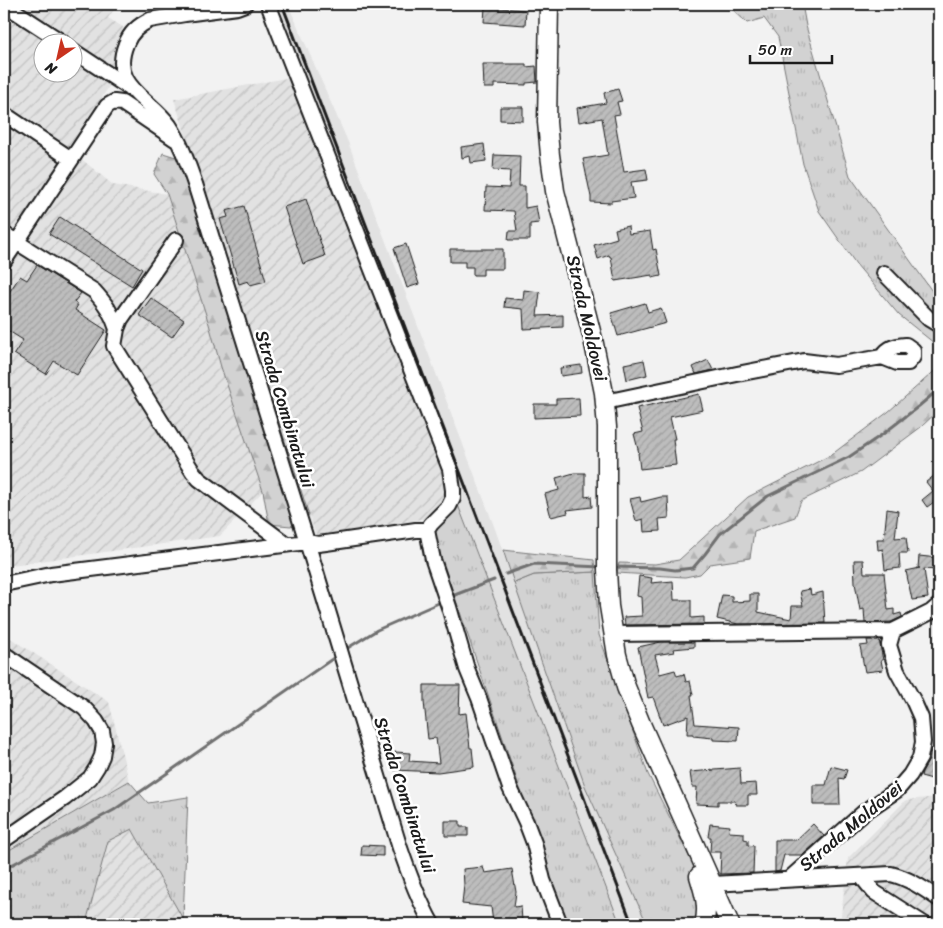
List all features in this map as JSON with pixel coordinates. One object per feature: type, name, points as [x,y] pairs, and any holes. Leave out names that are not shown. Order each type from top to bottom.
[{"type":"main road","name":"Strada Moldovei","points":[[549,4],[547,122],[551,164],[555,190],[593,339],[605,402],[607,427],[607,570],[616,655],[641,724],[730,924]]},
{"type":"main road","points":[[667,781],[674,808],[706,898],[704,924]]},
{"type":"street","points":[[4,4],[47,32]]},
{"type":"street","name":"Strada Combinatului","points":[[245,4],[237,7],[150,20],[139,26],[127,41],[124,49],[123,69],[125,77],[134,91],[163,117],[179,142],[195,184],[399,845],[420,902],[432,924]]},
{"type":"street","points":[[268,4],[450,468],[453,490],[452,498],[449,506],[427,530],[433,560],[468,668],[510,788],[534,843],[544,880],[560,924]]},
{"type":"street","points":[[82,57],[134,91]]},
{"type":"street","points":[[4,261],[107,106],[114,102],[122,103],[179,142]]},
{"type":"street","points":[[4,114],[71,159]]},
{"type":"street","points":[[4,234],[94,290],[112,314],[117,329]]},
{"type":"street","points":[[176,240],[121,319],[114,346],[199,479],[286,544]]},
{"type":"street","points":[[884,273],[929,319],[939,325]]},
{"type":"street","points":[[605,402],[804,361],[836,365],[882,357]]},
{"type":"street","points":[[4,584],[51,574],[286,544],[306,542],[318,544],[407,531],[427,530]]},
{"type":"street","points":[[613,634],[893,631],[931,612],[939,605]]},
{"type":"street","name":"Strada Moldovei","points":[[788,880],[863,813],[897,790],[910,775],[920,758],[923,742],[921,718],[897,671],[889,645],[893,631]]},
{"type":"street","points":[[4,654],[84,708],[102,731],[104,743],[102,756],[90,778],[65,798],[4,840]]},
{"type":"street","points":[[713,884],[891,874],[900,876],[939,899]]},
{"type":"street","points":[[861,876],[874,892],[924,924]]},
{"type":"shaded area","points":[[4,4],[118,4],[108,18],[123,27],[110,85],[68,148],[113,185],[167,194],[221,367],[263,491],[220,536],[4,566]]},
{"type":"shaded area","points":[[274,4],[288,4],[348,142],[494,526],[585,786],[647,924],[620,924],[396,347]]},
{"type":"shaded area","points":[[302,75],[396,347],[458,505],[428,518],[316,536],[174,99]]},
{"type":"shaded area","points":[[4,634],[109,702],[129,781],[4,853]]},
{"type":"shaded area","points":[[939,797],[939,924],[840,924],[848,858],[906,800]]},
{"type":"shaded area","points":[[132,829],[186,924],[111,924],[87,919],[108,840]]},
{"type":"green space","points":[[727,4],[802,4],[806,26],[850,176],[939,301],[939,347],[899,315],[856,264],[819,211],[803,164],[778,37],[764,18],[747,23]]},
{"type":"green space","points":[[163,153],[179,158],[192,155],[309,515],[291,526],[269,524],[263,491],[221,367],[167,194],[154,174]]},
{"type":"green space","points":[[939,367],[939,410],[921,427],[861,472],[801,501],[795,517],[754,531],[750,558],[710,564],[700,574],[685,577],[617,573],[619,563],[655,564],[679,560],[748,497],[831,455],[888,412]]},
{"type":"green space","points":[[458,505],[620,924],[566,924],[428,518]]},
{"type":"green space","points":[[503,550],[594,560],[595,572],[534,575],[514,583]]},
{"type":"green space","points":[[595,572],[599,635],[648,774],[723,924],[647,924],[585,786],[514,583],[534,575]]},
{"type":"green space","points":[[129,781],[148,803],[188,797],[183,919],[132,829],[108,841],[87,919],[111,924],[4,924],[4,853]]},
{"type":"building","points":[[485,7],[526,10],[525,25],[484,22]]},
{"type":"building","points":[[483,64],[526,64],[526,67],[536,66],[537,82],[526,83],[526,85],[494,84],[494,88],[484,88]]},
{"type":"building","points":[[618,89],[622,101],[617,102],[620,114],[614,115],[624,172],[646,169],[648,180],[631,182],[634,198],[611,201],[611,203],[591,202],[583,159],[608,155],[602,118],[579,122],[577,108],[606,103],[604,93]]},
{"type":"building","points":[[500,107],[523,107],[523,121],[500,120]]},
{"type":"building","points":[[484,144],[486,161],[471,163],[470,156],[462,158],[461,147]]},
{"type":"building","points":[[494,155],[520,156],[519,186],[525,186],[525,208],[536,206],[539,223],[530,224],[530,240],[508,240],[509,231],[517,231],[514,211],[485,210],[486,187],[509,188],[510,171],[493,170]]},
{"type":"building","points":[[306,199],[325,256],[303,264],[284,207]]},
{"type":"building","points":[[244,206],[266,281],[250,285],[248,281],[239,284],[220,219],[228,217],[226,211]]},
{"type":"building","points":[[60,217],[142,269],[132,286],[49,234]]},
{"type":"building","points":[[628,226],[629,234],[650,231],[653,250],[656,249],[661,276],[652,278],[652,275],[615,281],[611,257],[609,255],[598,259],[594,245],[617,238],[615,229]]},
{"type":"building","points":[[406,244],[419,284],[407,288],[394,248]]},
{"type":"building","points":[[450,249],[503,249],[503,269],[483,269],[483,275],[473,275],[473,267],[465,267],[465,262],[450,262]]},
{"type":"building","points":[[37,265],[81,293],[74,302],[78,305],[75,310],[106,330],[77,375],[54,361],[46,374],[14,354],[23,340],[4,328],[4,300],[20,276],[27,280]]},
{"type":"building","points":[[524,290],[540,292],[537,316],[563,315],[563,327],[524,329],[523,309],[504,307],[505,298],[523,300]]},
{"type":"building","points":[[151,298],[184,320],[172,337],[139,315]]},
{"type":"building","points":[[645,303],[648,312],[661,308],[666,323],[618,336],[611,313]]},
{"type":"building","points":[[644,360],[647,375],[627,380],[624,364]]},
{"type":"building","points":[[708,360],[713,370],[696,374],[693,367]]},
{"type":"building","points":[[581,365],[582,373],[561,376],[560,368]]},
{"type":"building","points":[[699,394],[703,410],[670,417],[675,439],[673,439],[676,465],[640,469],[639,453],[634,434],[643,432],[637,408]]},
{"type":"building","points":[[579,398],[580,416],[534,418],[534,404],[556,404],[556,399]]},
{"type":"building","points":[[939,472],[939,509],[934,502],[927,507],[922,500],[933,491],[926,482]]},
{"type":"building","points":[[574,473],[585,473],[585,497],[591,496],[592,507],[567,510],[568,513],[551,517],[545,494],[559,490],[556,478]]},
{"type":"building","points":[[640,497],[641,502],[668,497],[669,518],[659,519],[660,531],[644,532],[643,519],[636,521],[630,499]]},
{"type":"building","points":[[887,509],[898,511],[895,538],[906,537],[908,553],[899,553],[900,568],[885,570],[883,549],[878,550],[877,539],[884,539]]},
{"type":"building","points":[[919,556],[938,558],[936,570],[924,569],[928,598],[912,600],[906,571],[920,568],[918,568]]},
{"type":"building","points":[[854,560],[863,560],[864,573],[884,573],[888,610],[894,609],[894,615],[901,613],[902,617],[891,622],[865,623],[864,609],[860,610],[855,583]]},
{"type":"building","points":[[639,576],[652,578],[651,583],[673,581],[674,600],[691,600],[691,618],[704,617],[704,624],[625,625],[624,617],[642,616],[641,597],[637,596]]},
{"type":"building","points":[[810,589],[811,595],[823,592],[825,623],[738,624],[717,619],[722,595],[732,596],[732,602],[750,601],[750,594],[758,594],[758,612],[791,619],[792,606],[803,606],[800,591]]},
{"type":"building","points":[[867,640],[879,640],[883,670],[865,672],[860,646],[868,645]]},
{"type":"building","points":[[661,642],[694,642],[694,647],[673,649],[674,652],[655,655],[660,674],[675,670],[677,676],[684,674],[686,682],[690,681],[695,724],[739,727],[738,741],[713,740],[713,738],[687,734],[688,716],[663,725],[653,697],[648,698],[638,647]]},
{"type":"building","points":[[424,685],[460,685],[459,714],[466,713],[474,767],[438,772],[394,770],[395,752],[410,753],[409,761],[439,763],[436,738],[428,739]]},
{"type":"building","points":[[931,749],[938,750],[932,779],[921,776],[929,760]]},
{"type":"building","points":[[831,766],[847,770],[844,779],[839,778],[840,805],[813,805],[813,785],[826,785]]},
{"type":"building","points":[[740,768],[741,784],[756,783],[757,795],[748,795],[748,805],[736,805],[735,801],[718,801],[718,805],[696,804],[697,787],[692,787],[690,772]]},
{"type":"building","points":[[445,821],[460,821],[460,827],[468,827],[468,836],[445,836]]},
{"type":"building","points":[[710,824],[730,826],[729,832],[744,833],[744,839],[748,840],[748,845],[754,846],[753,873],[720,874],[721,852],[710,852],[711,837],[708,837]]},
{"type":"building","points":[[813,824],[824,836],[803,855],[784,855],[780,871],[775,872],[775,840],[796,840]]},
{"type":"building","points":[[362,845],[383,846],[383,856],[361,855]]},
{"type":"building","points":[[483,867],[485,873],[512,869],[516,892],[514,907],[521,906],[522,921],[493,923],[491,907],[462,904],[463,869]]},
{"type":"waterway","points":[[613,567],[675,570],[693,568],[720,534],[768,496],[849,457],[883,434],[939,389]]},
{"type":"waterway","points":[[506,574],[534,564],[601,567]]},
{"type":"waterway","points":[[452,596],[494,580]]},
{"type":"waterway","points":[[346,649],[377,630],[441,602]]},
{"type":"waterway","points":[[4,869],[114,810],[335,657]]},
{"type":"railway","points":[[282,4],[632,924]]}]
